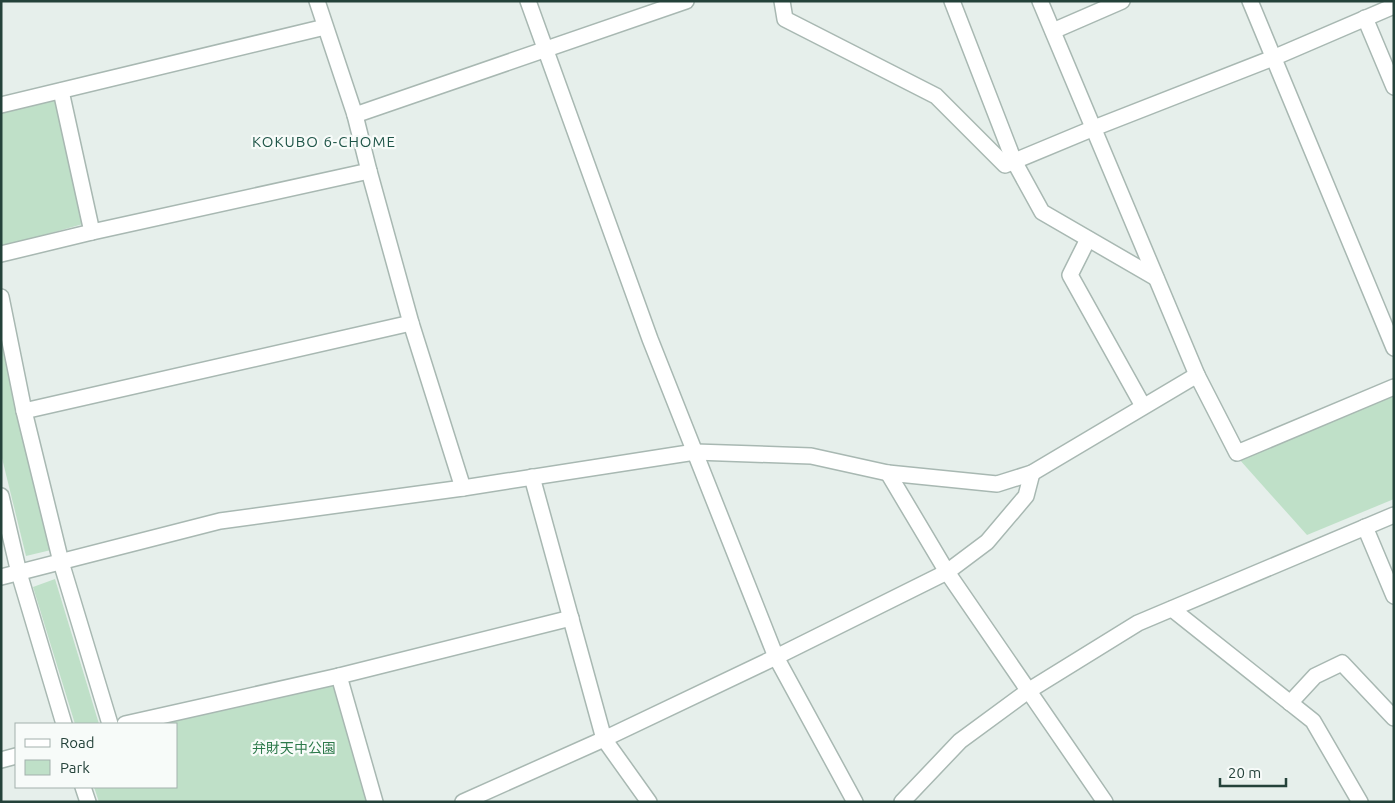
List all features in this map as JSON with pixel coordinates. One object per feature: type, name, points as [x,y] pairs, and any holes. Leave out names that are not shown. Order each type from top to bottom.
[{"type":"street","points":[[317,1],[355,115],[411,323],[463,488]]},
{"type":"street","points":[[528,1],[650,339],[776,657],[855,802]]},
{"type":"street","points":[[355,115],[686,1]]},
{"type":"street","points":[[782,1],[785,19],[936,96],[1005,165],[1273,58],[1394,6]]},
{"type":"street","points":[[952,1],[1014,161],[1042,212],[1156,278]]},
{"type":"street","points":[[1040,1],[1197,376],[1237,453],[1394,387]]},
{"type":"street","points":[[1053,31],[1122,1]]},
{"type":"street","points":[[1250,1],[1394,348]]},
{"type":"street","points":[[1365,18],[1394,87]]},
{"type":"street","points":[[1,105],[325,27]]},
{"type":"street","points":[[62,91],[92,232]]},
{"type":"street","points":[[1,254],[369,171]]},
{"type":"street","points":[[1088,239],[1070,275],[1143,406]]},
{"type":"street","points":[[1,297],[24,411],[61,562],[110,723]]},
{"type":"street","points":[[24,411],[411,323]]},
{"type":"street","points":[[1,577],[220,521],[463,488],[694,452],[811,456],[888,473],[997,484],[1032,473],[1143,406],[1197,376]]},
{"type":"street","points":[[888,473],[947,572],[1104,802]]},
{"type":"street","points":[[463,802],[604,739],[776,657],[947,572],[987,542],[1026,496],[1032,473]]},
{"type":"street","points":[[532,477],[604,739],[649,802]]},
{"type":"street","points":[[1,496],[19,573],[64,723]]},
{"type":"street","points":[[902,802],[960,742],[1028,691],[1138,623],[1394,515]]},
{"type":"street","points":[[1365,527],[1394,596]]},
{"type":"street","points":[[1172,609],[1313,721],[1360,802]]},
{"type":"street","points":[[129,723],[339,676],[571,618]]},
{"type":"street","points":[[1290,703],[1315,676],[1342,664],[1394,718]]},
{"type":"street","points":[[339,676],[375,802]]},
{"type":"street","points":[[1,760],[15,756]]},
{"type":"street","points":[[83,788],[88,802]]},
{"type":"green space","points":[[55,100],[83,224],[1,247],[1,112]]},
{"type":"green space","points":[[1,333],[51,550],[26,556],[1,454]]},
{"type":"green space","points":[[1394,393],[1394,499],[1307,535],[1239,459]]},
{"type":"green space","points":[[55,579],[99,723],[75,723],[33,587]]},
{"type":"green space","name":"弁財天中公園","points":[[333,683],[367,802],[99,802],[94,788],[178,788],[178,723],[160,723]]},
{"type":"district","name":"KOKUBO 6-CHOME","points":[[324,142]]}]
